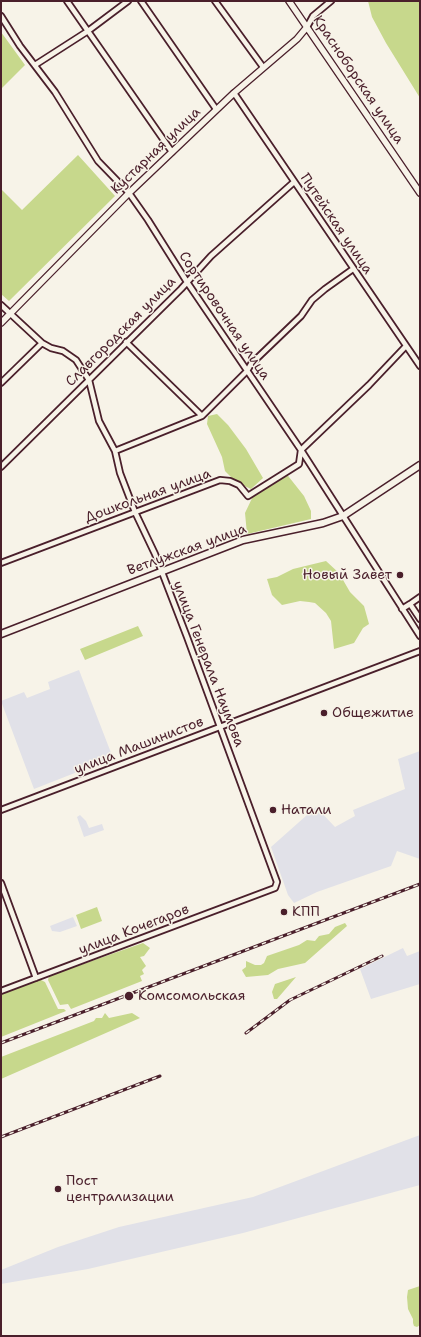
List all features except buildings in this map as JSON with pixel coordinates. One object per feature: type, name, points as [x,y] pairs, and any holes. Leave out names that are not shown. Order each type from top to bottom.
[{"type":"main road","name":"Ветлужская улица","points":[[1,634],[243,540],[323,523],[343,516],[420,465]]},
{"type":"street","points":[[67,1],[172,152]]},
{"type":"street","points":[[35,65],[88,31],[128,1]]},
{"type":"street","points":[[141,1],[216,109]]},
{"type":"street","points":[[215,1],[263,67]]},
{"type":"street","name":"Красноборская улица","points":[[289,1],[420,193]]},
{"type":"street","name":"Кустарная улица","points":[[1,323],[129,193],[216,109],[297,39],[313,16],[331,1]]},
{"type":"street","name":"Сортировочная улица","points":[[1,16],[55,92],[98,161],[129,193],[187,282],[301,450],[420,636]]},
{"type":"street","name":"Путейская улица","points":[[234,93],[420,366]]},
{"type":"street","name":"Славгородская улица","points":[[1,467],[187,282],[211,256],[294,182]]},
{"type":"street","points":[[115,451],[202,416],[247,371],[251,364],[301,316],[312,300],[353,269]]},
{"type":"street","name":"улица Генерала Наумова","points":[[1,305],[42,343],[51,348],[63,351],[76,360],[89,380],[99,421],[115,451],[120,473],[135,512],[161,571],[220,726],[277,882],[275,888]]},
{"type":"street","points":[[126,342],[202,416]]},
{"type":"street","points":[[1,383],[42,343]]},
{"type":"street","name":"Дошкольная улица","points":[[1,563],[220,480],[230,481],[239,485],[248,496],[299,464],[301,450],[370,385],[406,346]]},
{"type":"street","points":[[402,609],[420,597]]},
{"type":"street","points":[[410,604],[420,620]]},
{"type":"street","name":"улица Машинистов","points":[[1,810],[420,651]]},
{"type":"street","points":[[1,883],[36,978]]},
{"type":"street","name":"улица Кочегаров","points":[[1,992],[275,888]]},
{"type":"shaded area","points":[[79,670],[113,758],[34,789],[1,701],[24,692],[27,698],[50,689],[48,682]]},
{"type":"shaded area","points":[[420,751],[420,859],[397,851],[391,866],[317,892],[294,903],[288,895],[271,847],[316,807],[335,827],[355,816],[353,810],[405,789],[398,759]]},
{"type":"shaded area","points":[[80,815],[86,821],[89,828],[102,824],[104,830],[84,837],[77,817]]},
{"type":"shaded area","points":[[73,917],[77,926],[60,932],[52,931],[50,926]]},
{"type":"shaded area","points":[[403,948],[407,956],[420,951],[420,984],[371,999],[360,969]]},
{"type":"shaded area","points":[[420,1135],[420,1185],[243,1233],[88,1269],[1,1284],[1,1270],[58,1247],[119,1227],[253,1197]]},
{"type":"green space","points":[[368,1],[420,1],[420,98],[386,43],[372,17]]},
{"type":"green space","points":[[1,32],[25,65],[1,89]]},
{"type":"green space","points":[[78,155],[115,196],[9,301],[1,294],[1,189],[22,210]]},
{"type":"green space","points":[[217,414],[228,425],[246,449],[263,478],[251,489],[236,482],[225,471],[222,457],[207,424],[208,416]]},
{"type":"green space","points":[[285,472],[304,496],[311,511],[311,519],[247,534],[245,513],[255,492]]},
{"type":"green space","points":[[326,561],[339,573],[350,592],[364,606],[369,624],[363,628],[354,643],[334,649],[331,621],[326,613],[315,603],[300,601],[282,605],[272,595],[267,579],[277,577],[293,569]]},
{"type":"green space","points":[[138,626],[143,636],[85,660],[80,649]]},
{"type":"green space","points":[[97,907],[102,921],[81,929],[76,915]]},
{"type":"green space","points":[[345,923],[347,926],[305,963],[278,969],[268,975],[246,977],[242,970],[246,967],[246,961],[255,965],[261,965],[264,963],[267,956],[299,945],[307,940],[315,941],[319,936],[329,934],[335,927]]},
{"type":"green space","points":[[143,943],[150,948],[144,956],[140,957],[146,966],[142,970],[144,974],[140,976],[142,981],[71,1009],[68,1004],[60,1005],[48,980],[49,976]]},
{"type":"green space","points":[[296,977],[277,999],[274,999],[272,992],[275,984]]},
{"type":"green space","points":[[39,979],[45,982],[58,1009],[64,1009],[66,1011],[1,1037],[1,994]]},
{"type":"green space","points":[[105,1013],[109,1018],[132,1013],[140,1018],[1,1079],[1,1057],[94,1021],[96,1018],[102,1018]]},
{"type":"green space","points":[[420,1286],[420,1325],[417,1327],[414,1326],[413,1319],[408,1309],[407,1297],[408,1290]]},
{"type":"railway","points":[[1,1043],[420,884]]},
{"type":"railway","points":[[246,1033],[290,1000],[382,956]]},
{"type":"railway","points":[[1,1137],[160,1076]]},
{"type":"place","name":"Новый Завет","points":[[400,575]]},
{"type":"place","name":"Общежитие","points":[[324,713]]},
{"type":"place","name":"Натали","points":[[273,810]]},
{"type":"place","name":"КПП","points":[[284,912]]},
{"type":"place","name":"Комсомольская","points":[[129,996]]},
{"type":"place","name":"Пост централизации","points":[[58,1189]]}]
